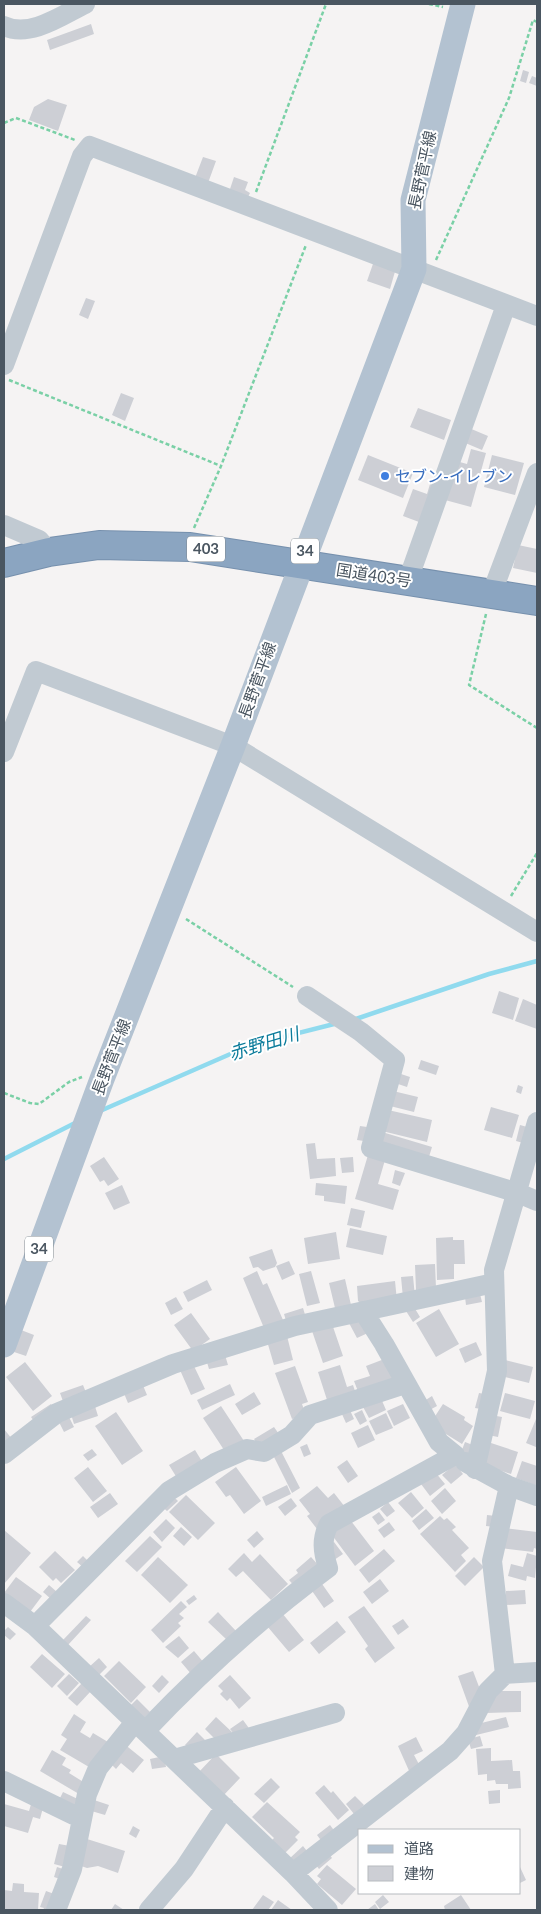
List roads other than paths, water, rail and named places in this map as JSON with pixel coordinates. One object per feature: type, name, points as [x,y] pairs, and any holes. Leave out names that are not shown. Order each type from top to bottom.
[{"type":"highway","name":"国道403号","points":[[4,563],[49,552],[99,545],[190,547],[537,601]]},
{"type":"main road","name":"長野菅平線","points":[[4,1345],[100,1083],[233,746],[300,564],[421,272],[413,200],[463,4]]},
{"type":"street","points":[[4,26],[25,31],[85,4]]},
{"type":"street","points":[[4,365],[82,156],[90,146],[537,316]]},
{"type":"street","points":[[408,580],[506,305]]},
{"type":"street","points":[[490,595],[537,473]]},
{"type":"street","points":[[4,526],[40,540],[49,552]]},
{"type":"street","points":[[4,752],[36,671],[233,746],[537,932]]},
{"type":"street","points":[[307,996],[361,1032],[395,1060],[371,1148],[518,1193],[537,1201]]},
{"type":"street","points":[[476,1469],[498,1371],[494,1270],[518,1193],[537,1122]]},
{"type":"street","points":[[4,1454],[57,1413],[173,1364],[295,1326],[494,1283]]},
{"type":"street","points":[[363,1311],[438,1442],[476,1469],[509,1486],[537,1496]]},
{"type":"street","points":[[35,1626],[169,1491],[214,1463],[247,1450],[264,1452],[292,1435],[310,1415],[406,1384]]},
{"type":"street","points":[[56,1910],[72,1869],[88,1794],[98,1768],[140,1726],[172,1702],[289,1596],[328,1568],[323,1551],[324,1534],[329,1524],[455,1455]]},
{"type":"street","points":[[505,1674],[492,1561],[509,1486]]},
{"type":"street","points":[[4,1603],[35,1626],[225,1807],[328,1910]]},
{"type":"street","points":[[293,1873],[450,1751],[466,1733],[488,1691],[505,1674],[537,1672]]},
{"type":"street","points":[[174,1760],[335,1713]]},
{"type":"street","points":[[4,1780],[82,1819]]},
{"type":"street","points":[[149,1910],[184,1869],[225,1807]]},
{"type":"waterway","name":"赤野田川","points":[[353,1020],[489,974],[537,961]]},
{"type":"waterway","name":"赤野田川","points":[[100,1111],[251,1045],[338,1023]]},
{"type":"waterway","name":"赤野田川","points":[[4,1159],[77,1122]]},
{"type":"place","name":"セブン-イレブン","points":[[385,476]]}]
